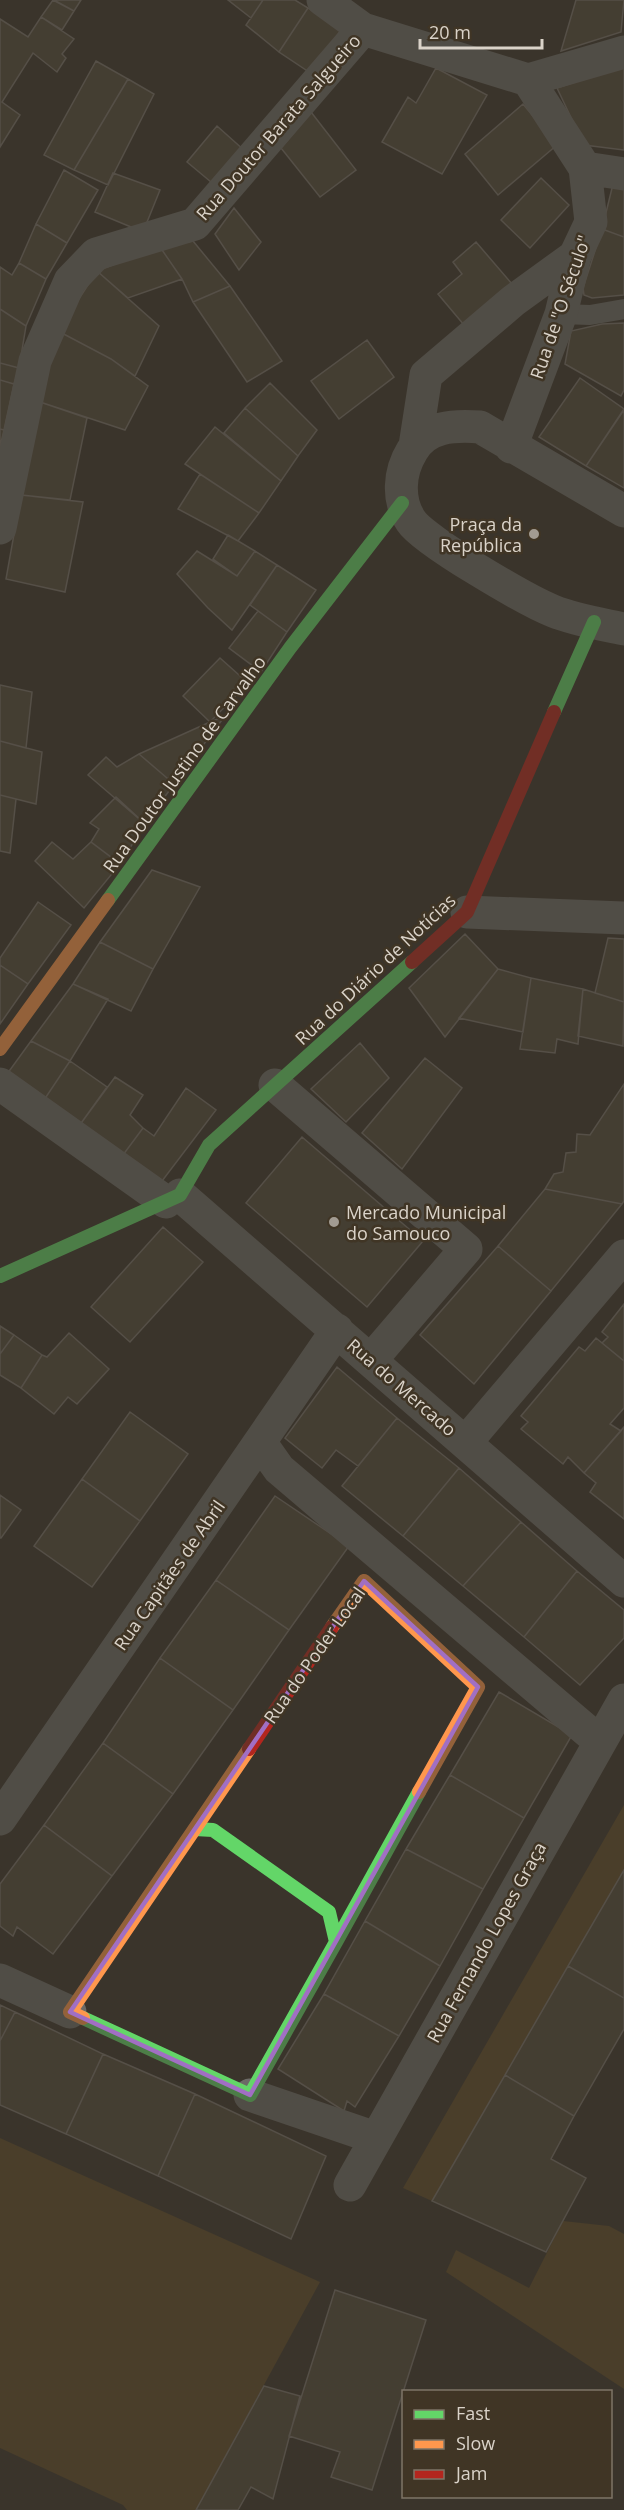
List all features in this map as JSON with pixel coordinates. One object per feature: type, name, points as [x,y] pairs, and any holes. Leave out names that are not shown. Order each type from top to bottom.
[{"type":"street","points":[[323,0],[363,29],[528,80],[624,52]]},
{"type":"street","name":"Rua Doutor Barata Salgueiro","points":[[0,528],[35,361],[70,281],[96,254],[195,224],[363,29]]},
{"type":"street","name":"Rua de \"O Século\"","points":[[511,447],[561,314],[575,256],[591,222],[585,168],[528,80]]},
{"type":"street","points":[[585,168],[624,174]]},
{"type":"street","points":[[415,446],[426,375],[513,301],[575,256]]},
{"type":"street","points":[[609,626],[553,611],[435,544],[411,522],[402,503],[402,481],[407,459],[415,446],[435,430],[455,425],[480,427],[624,511]]},
{"type":"street","name":"Rua Doutor Justino de Carvalho","points":[[0,1049],[290,648],[402,503]]},
{"type":"street","name":"Rua do Diário de Notícias","points":[[173,1198],[208,1145],[467,912],[609,626]]},
{"type":"street","points":[[467,912],[624,918]]},
{"type":"street","name":"Rua do Mercado","points":[[0,1084],[173,1198],[337,1330],[624,1581]]},
{"type":"street","points":[[275,1085],[466,1249],[371,1360]]},
{"type":"street","points":[[0,1276],[173,1198]]},
{"type":"street","points":[[466,1442],[624,1256]]},
{"type":"street","name":"Rua Capitães de Abril","points":[[0,1819],[337,1330]]},
{"type":"street","points":[[260,1442],[279,1469],[599,1741]]},
{"type":"street","name":"Rua do Poder Local","points":[[70,2012],[364,1581],[478,1687],[250,2095]]},
{"type":"street","name":"Rua Fernando Lopes Graça","points":[[350,2185],[624,1700]]},
{"type":"street","points":[[195,1829],[213,1830],[329,1912],[336,1942]]},
{"type":"street","points":[[0,1980],[250,2095],[376,2138]]},
{"type":"lane","points":[[561,314],[590,315],[624,309]]},
{"type":"highlighted area","points":[[364,1581],[478,1687],[250,2095],[70,2012]]},
{"type":"shaded area","points":[[624,1805],[624,1870],[432,2201],[403,2188]]},
{"type":"shaded area","points":[[0,2138],[320,2282],[196,2510],[127,2510],[123,2505],[0,2448]]},
{"type":"shaded area","points":[[563,2221],[609,2226],[624,2234],[624,2389],[446,2272],[456,2250],[529,2288]]},
{"type":"building","points":[[53,0],[74,11],[62,30],[41,17]]},
{"type":"building","points":[[54,0],[81,0],[74,11]]},
{"type":"building","points":[[228,0],[263,0],[251,18]]},
{"type":"building","points":[[263,0],[295,0],[308,8],[279,52],[246,25]]},
{"type":"building","points":[[576,0],[624,0],[621,32],[561,51]]},
{"type":"building","points":[[308,8],[341,30],[312,74],[279,52]]},
{"type":"building","points":[[41,17],[74,39],[62,54],[66,58],[57,72],[33,53],[2,102],[20,115],[0,147],[0,19],[28,37]]},
{"type":"building","points":[[96,61],[128,79],[74,170],[44,155]]},
{"type":"building","points":[[624,66],[624,150],[584,145],[557,88]]},
{"type":"building","points":[[436,68],[487,95],[442,174],[382,142],[408,97],[416,103]]},
{"type":"building","points":[[128,79],[154,94],[108,185],[74,170]]},
{"type":"building","points":[[523,104],[557,145],[498,195],[465,154]]},
{"type":"building","points":[[311,112],[356,170],[320,197],[281,148]]},
{"type":"building","points":[[217,126],[245,151],[217,187],[187,162]]},
{"type":"building","points":[[64,170],[98,190],[67,243],[36,224]]},
{"type":"building","points":[[113,173],[160,190],[143,232],[95,212]]},
{"type":"building","points":[[541,178],[569,205],[530,248],[501,220]]},
{"type":"building","points":[[614,180],[624,182],[624,237],[602,229]]},
{"type":"building","points":[[234,208],[261,242],[239,270],[215,234]]},
{"type":"building","points":[[36,224],[67,243],[46,279],[19,263]]},
{"type":"building","points":[[602,229],[624,237],[624,295],[592,298],[584,295],[583,288]]},
{"type":"building","points":[[193,241],[230,286],[193,302],[182,279],[160,247]]},
{"type":"building","points":[[476,242],[512,284],[464,325],[438,294],[462,274],[453,262]]},
{"type":"building","points":[[160,247],[182,279],[128,298],[97,271]]},
{"type":"building","points":[[19,263],[46,279],[26,326],[0,309],[0,267],[12,275]]},
{"type":"building","points":[[97,271],[159,326],[135,376],[111,359],[58,331]]},
{"type":"building","points":[[230,286],[282,361],[247,382],[193,302]]},
{"type":"building","points":[[0,309],[26,326],[19,368],[0,363]]},
{"type":"building","points":[[624,323],[624,390],[621,396],[565,364],[571,331],[602,324]]},
{"type":"building","points":[[58,331],[111,359],[148,386],[125,430],[37,401]]},
{"type":"building","points":[[367,340],[394,377],[339,419],[311,381]]},
{"type":"building","points":[[0,363],[19,368],[14,384],[0,380]]},
{"type":"building","points":[[580,378],[624,409],[586,466],[539,437]]},
{"type":"building","points":[[0,380],[14,384],[4,430],[0,429]]},
{"type":"building","points":[[270,383],[317,430],[298,456],[245,408]]},
{"type":"building","points":[[37,401],[87,418],[70,500],[21,495]]},
{"type":"building","points":[[245,408],[298,456],[281,481],[224,433]]},
{"type":"building","points":[[624,410],[624,488],[586,466]]},
{"type":"building","points":[[215,427],[281,481],[259,513],[185,464]]},
{"type":"building","points":[[0,429],[4,430],[0,447]]},
{"type":"building","points":[[200,474],[259,513],[238,541],[178,509]]},
{"type":"building","points":[[21,495],[83,502],[65,592],[6,579]]},
{"type":"building","points":[[228,535],[255,551],[237,576],[213,559]]},
{"type":"building","points":[[197,551],[237,576],[255,551],[277,565],[232,630],[177,574]]},
{"type":"building","points":[[277,565],[316,590],[287,632],[250,605]]},
{"type":"building","points":[[258,611],[287,632],[261,672],[229,648]]},
{"type":"building","points":[[220,658],[248,683],[210,722],[183,696]]},
{"type":"building","points":[[0,685],[32,692],[26,748],[0,741]]},
{"type":"building","points":[[225,716],[174,784],[139,754],[210,722]]},
{"type":"building","points":[[0,741],[42,752],[36,804],[0,795]]},
{"type":"building","points":[[139,754],[174,784],[145,824],[88,775],[106,757],[117,767]]},
{"type":"building","points":[[0,795],[16,799],[10,853],[0,851]]},
{"type":"building","points":[[116,797],[145,824],[120,864],[91,842],[99,829],[90,823]]},
{"type":"building","points":[[52,842],[73,859],[91,842],[120,864],[84,908],[35,861]]},
{"type":"building","points":[[152,870],[200,887],[153,969],[100,942]]},
{"type":"building","points":[[38,902],[71,925],[28,984],[0,965],[0,958]]},
{"type":"building","points":[[465,934],[498,969],[445,1037],[409,988]]},
{"type":"building","points":[[608,938],[624,939],[624,1002],[595,993]]},
{"type":"building","points":[[100,942],[153,969],[131,1011],[73,984]]},
{"type":"building","points":[[0,965],[28,984],[0,1024]]},
{"type":"building","points":[[498,969],[531,978],[523,1032],[459,1018]]},
{"type":"building","points":[[531,978],[583,989],[578,1044],[557,1039],[555,1053],[520,1049]]},
{"type":"building","points":[[73,984],[108,999],[70,1061],[31,1041]]},
{"type":"building","points":[[583,989],[624,1002],[623,1046],[578,1036]]},
{"type":"building","points":[[31,1041],[70,1061],[44,1100],[7,1074]]},
{"type":"building","points":[[360,1043],[389,1078],[346,1122],[311,1089]]},
{"type":"building","points":[[425,1058],[462,1088],[402,1169],[362,1133]]},
{"type":"building","points":[[70,1061],[107,1087],[79,1126],[44,1100]]},
{"type":"building","points":[[115,1077],[143,1095],[130,1115],[143,1128],[120,1159],[79,1126]]},
{"type":"building","points":[[624,1084],[624,1201],[622,1204],[545,1189],[554,1174],[563,1172],[566,1153],[576,1152],[577,1134],[590,1135]]},
{"type":"building","points":[[186,1088],[216,1110],[159,1185],[120,1159],[143,1128],[154,1136]]},
{"type":"building","name":"Mercado Municipal do Samouco","points":[[302,1137],[423,1241],[367,1307],[246,1203]]},
{"type":"building","points":[[545,1189],[622,1204],[551,1291],[498,1246]]},
{"type":"building","points":[[163,1227],[203,1262],[130,1342],[91,1307]]},
{"type":"building","points":[[498,1246],[551,1291],[474,1384],[420,1335]]},
{"type":"building","points":[[624,1304],[624,1361],[602,1343],[608,1337],[602,1332]]},
{"type":"building","points":[[0,1326],[14,1335],[0,1354]]},
{"type":"building","points":[[69,1333],[109,1369],[77,1404],[68,1397],[54,1414],[21,1388],[42,1355],[47,1357]]},
{"type":"building","points":[[14,1335],[42,1355],[21,1388],[0,1375],[0,1354]]},
{"type":"building","points":[[596,1338],[624,1361],[624,1408],[610,1424],[621,1431],[584,1473],[568,1457],[563,1464],[521,1429],[528,1422],[521,1416],[579,1347],[585,1351]]},
{"type":"building","points":[[337,1367],[397,1418],[358,1466],[336,1450],[322,1468],[285,1438]]},
{"type":"building","points":[[130,1412],[188,1454],[140,1521],[82,1479]]},
{"type":"building","points":[[397,1418],[459,1468],[403,1536],[342,1486]]},
{"type":"building","points":[[624,1427],[624,1519],[590,1492],[596,1483],[584,1473]]},
{"type":"building","points":[[459,1468],[521,1522],[463,1586],[403,1536]]},
{"type":"building","points":[[82,1479],[140,1521],[92,1587],[34,1546]]},
{"type":"building","points":[[0,1495],[21,1510],[1,1538],[0,1538]]},
{"type":"building","points":[[275,1496],[349,1546],[289,1630],[216,1580]]},
{"type":"building","points":[[521,1522],[577,1571],[524,1637],[463,1586]]},
{"type":"building","points":[[577,1571],[624,1610],[624,1638],[580,1685],[524,1637]]},
{"type":"building","points":[[216,1580],[289,1630],[233,1710],[160,1658]]},
{"type":"building","points":[[160,1658],[233,1710],[173,1794],[103,1743]]},
{"type":"building","points":[[499,1692],[572,1735],[524,1818],[450,1775]]},
{"type":"building","points":[[103,1743],[173,1794],[112,1876],[44,1825]]},
{"type":"building","points":[[450,1775],[524,1818],[483,1889],[406,1849]]},
{"type":"building","points":[[44,1825],[112,1876],[53,1954],[17,1927],[13,1936],[0,1926],[0,1884]]},
{"type":"building","points":[[406,1849],[483,1889],[440,1966],[365,1921]]},
{"type":"building","points":[[624,1870],[624,1998],[568,1966]]},
{"type":"building","points":[[365,1921],[440,1966],[399,2036],[324,1994]]},
{"type":"building","points":[[568,1966],[624,1998],[624,2029],[574,2116],[505,2075]]},
{"type":"building","points":[[324,1994],[399,2036],[355,2107],[347,2101],[344,2111],[278,2069]]},
{"type":"building","points":[[0,2005],[15,2012],[0,2041]]},
{"type":"building","points":[[15,2012],[103,2054],[66,2134],[0,2105],[0,2041]]},
{"type":"building","points":[[103,2054],[195,2094],[158,2176],[66,2134]]},
{"type":"building","points":[[505,2075],[574,2116],[551,2159],[586,2178],[546,2252],[432,2201]]},
{"type":"building","points":[[195,2094],[326,2156],[291,2239],[158,2176]]},
{"type":"building","points":[[335,2290],[426,2320],[372,2490],[331,2477],[340,2452],[289,2436]]},
{"type":"building","points":[[264,2386],[300,2396],[273,2499],[251,2487],[238,2510],[196,2510]]},
{"type":"traffic: fast","points":[[108,900],[290,648],[402,503]]},
{"type":"traffic: fast","points":[[554,712],[594,622]]},
{"type":"traffic: fast","points":[[0,1276],[180,1195],[209,1145],[412,962]]},
{"type":"traffic: fast","points":[[336,1942],[419,1792]]},
{"type":"traffic: fast","points":[[83,2018],[250,2095],[336,1942],[329,1912],[213,1830],[195,1829]]},
{"type":"traffic: slow","points":[[0,1049],[108,900]]},
{"type":"traffic: slow","points":[[332,1627],[364,1581],[478,1687],[419,1792]]},
{"type":"traffic: slow","points":[[83,2018],[70,2012],[249,1749]]},
{"type":"traffic: jam","points":[[412,962],[467,912],[554,712]]},
{"type":"traffic: jam","points":[[249,1749],[332,1627]]},
{"type":"place","name":"Praça da República","points":[[534,534]]},
{"type":"place","name":"Mercado Municipal do Samouco","points":[[334,1222]]}]
